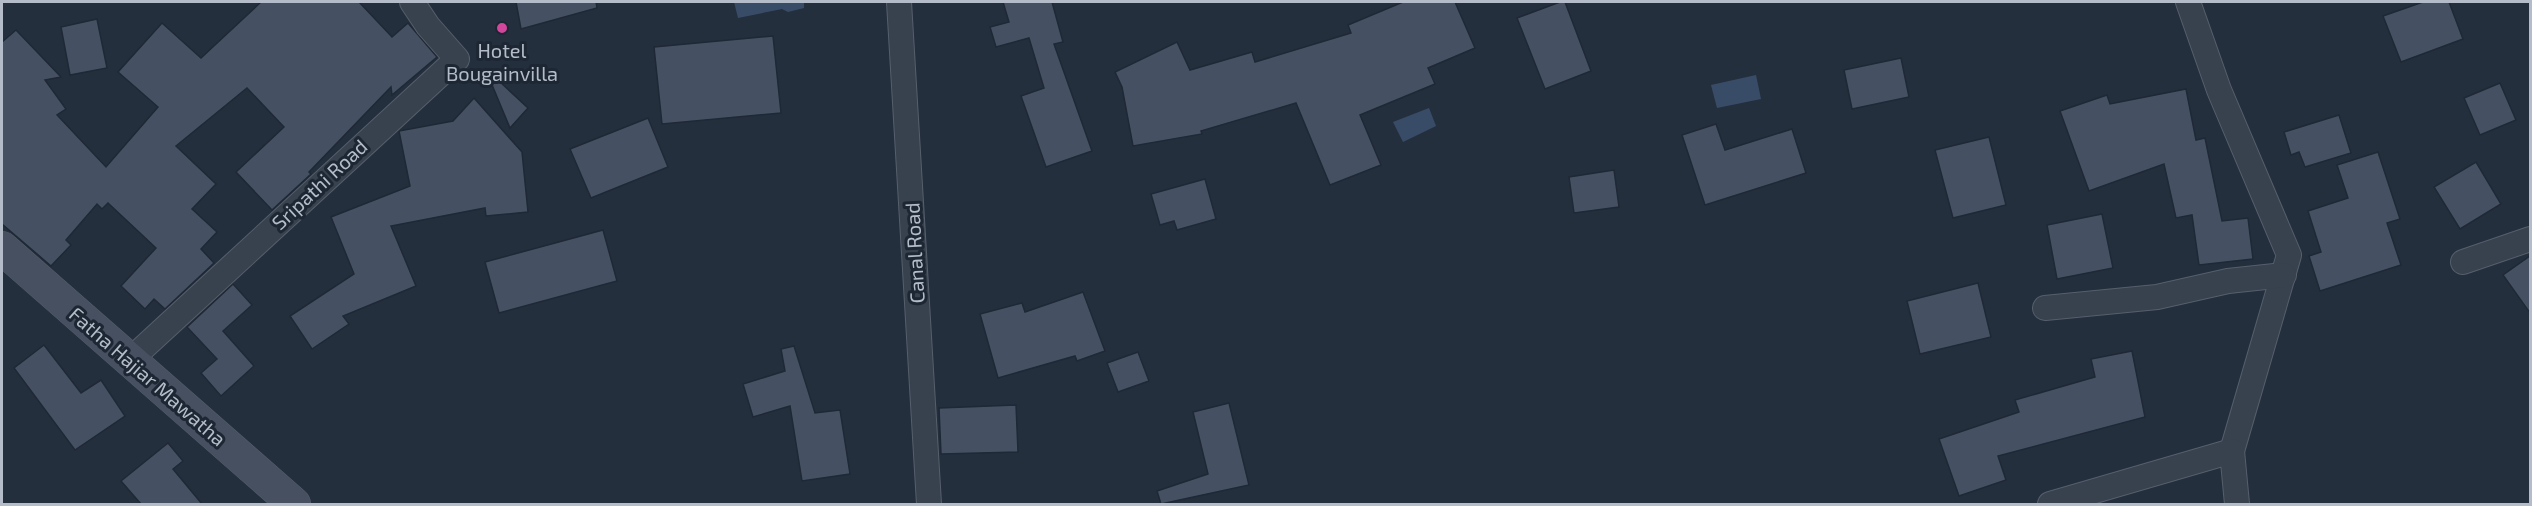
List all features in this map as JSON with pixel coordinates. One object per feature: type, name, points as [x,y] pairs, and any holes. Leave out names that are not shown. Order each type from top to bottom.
[{"type":"street","name":"Sripathi Road","points":[[129,361],[457,59],[412,2]]},
{"type":"street","name":"Canal Road","points":[[899,2],[929,504]]},
{"type":"street","points":[[2188,2],[2219,90],[2289,255],[2232,451],[2237,504]]},
{"type":"street","points":[[2463,262],[2530,239]]},
{"type":"street","name":"Fatha Hajiar Mawatha","points":[[2,248],[294,504]]},
{"type":"street","points":[[2045,308],[2157,297],[2228,281],[2284,275]]},
{"type":"street","points":[[2050,504],[2232,451]]},
{"type":"water","points":[[734,2],[804,2],[804,8],[788,12],[782,9],[738,18]]},
{"type":"water","points":[[1756,75],[1761,99],[1717,108],[1711,85]]},
{"type":"water","points":[[1429,108],[1436,126],[1403,142],[1393,122]]},
{"type":"building","points":[[261,2],[359,2],[392,37],[408,23],[437,57],[392,95],[391,87],[309,172],[311,174],[272,210],[236,172],[284,127],[247,88],[176,146],[216,184],[192,209],[217,232],[201,249],[214,263],[165,309],[154,299],[145,309],[121,286],[156,248],[108,203],[102,209],[97,204],[66,240],[71,245],[51,266],[2,224],[2,42],[16,30],[61,77],[45,80],[66,109],[57,115],[106,167],[158,107],[118,72],[162,23],[201,58]]},
{"type":"building","points":[[516,2],[596,2],[597,8],[521,29]]},
{"type":"building","points":[[1003,2],[1052,2],[1063,42],[1054,44],[1092,151],[1046,167],[1021,96],[1044,88],[1029,38],[996,47],[990,27],[1009,22]]},
{"type":"building","points":[[1403,2],[1455,2],[1475,48],[1428,68],[1435,84],[1360,115],[1381,165],[1330,185],[1296,103],[1201,131],[1202,134],[1133,146],[1122,87],[1115,72],[1177,42],[1190,70],[1252,52],[1255,62],[1351,33],[1348,25]]},
{"type":"building","points":[[1565,2],[1591,71],[1545,89],[1517,18]]},
{"type":"building","points":[[2423,2],[2449,2],[2463,39],[2401,62],[2383,16]]},
{"type":"building","points":[[97,19],[107,68],[70,75],[61,27]]},
{"type":"building","points":[[773,36],[781,113],[662,124],[654,47]]},
{"type":"building","points":[[1901,58],[1909,97],[1852,109],[1844,70]]},
{"type":"building","points":[[485,68],[528,108],[510,128]]},
{"type":"building","points":[[2500,83],[2516,120],[2480,135],[2464,98]]},
{"type":"building","points":[[2186,89],[2196,140],[2205,138],[2222,221],[2248,218],[2253,259],[2199,265],[2192,215],[2176,218],[2164,164],[2089,191],[2060,111],[2107,95],[2110,104]]},
{"type":"building","points":[[474,98],[522,152],[528,212],[486,216],[485,208],[391,226],[416,286],[343,316],[349,324],[312,349],[290,316],[354,274],[331,217],[410,186],[399,131],[453,121]]},
{"type":"building","points":[[2339,115],[2351,153],[2305,167],[2299,152],[2291,155],[2284,132]]},
{"type":"building","points":[[648,118],[668,167],[591,198],[570,149]]},
{"type":"building","points":[[1716,124],[1725,150],[1792,129],[1806,173],[1705,205],[1682,135]]},
{"type":"building","points":[[1989,137],[2006,205],[1953,218],[1935,150]]},
{"type":"building","points":[[2378,152],[2400,219],[2387,223],[2401,265],[2320,291],[2309,256],[2321,252],[2308,211],[2348,198],[2337,165]]},
{"type":"building","points":[[2476,162],[2501,204],[2460,229],[2434,187]]},
{"type":"building","points":[[1614,170],[1619,207],[1574,213],[1569,177]]},
{"type":"building","points":[[1205,179],[1216,219],[1177,230],[1174,221],[1160,225],[1151,194]]},
{"type":"building","points":[[2102,214],[2113,268],[2057,279],[2047,225]]},
{"type":"building","points":[[603,230],[617,281],[499,313],[485,262]]},
{"type":"building","points":[[2530,256],[2530,313],[2503,275]]},
{"type":"building","points":[[1978,283],[1991,337],[1920,354],[1907,301]]},
{"type":"building","points":[[233,284],[252,305],[223,331],[254,366],[221,396],[201,373],[217,359],[187,327]]},
{"type":"building","points":[[1083,292],[1105,351],[1077,361],[1075,356],[998,378],[980,314],[1022,303],[1025,312]]},
{"type":"building","points":[[44,345],[81,393],[101,380],[125,416],[75,450],[14,368]]},
{"type":"building","points":[[794,346],[815,413],[840,410],[850,474],[802,481],[790,406],[753,417],[743,384],[785,371],[781,349]]},
{"type":"building","points":[[2132,351],[2145,417],[1998,456],[2006,480],[1959,496],[1939,439],[2019,412],[2015,400],[2095,377],[2091,359]]},
{"type":"building","points":[[1138,352],[1149,381],[1118,392],[1107,363]]},
{"type":"building","points":[[1229,403],[1249,485],[1161,504],[1157,491],[1208,474],[1193,412]]},
{"type":"building","points":[[1016,405],[1018,452],[941,454],[939,408]]},
{"type":"building","points":[[168,443],[183,461],[173,469],[202,504],[141,504],[121,481]]},
{"type":"place","name":"Hotel Bougainvilla","points":[[502,28]]}]
